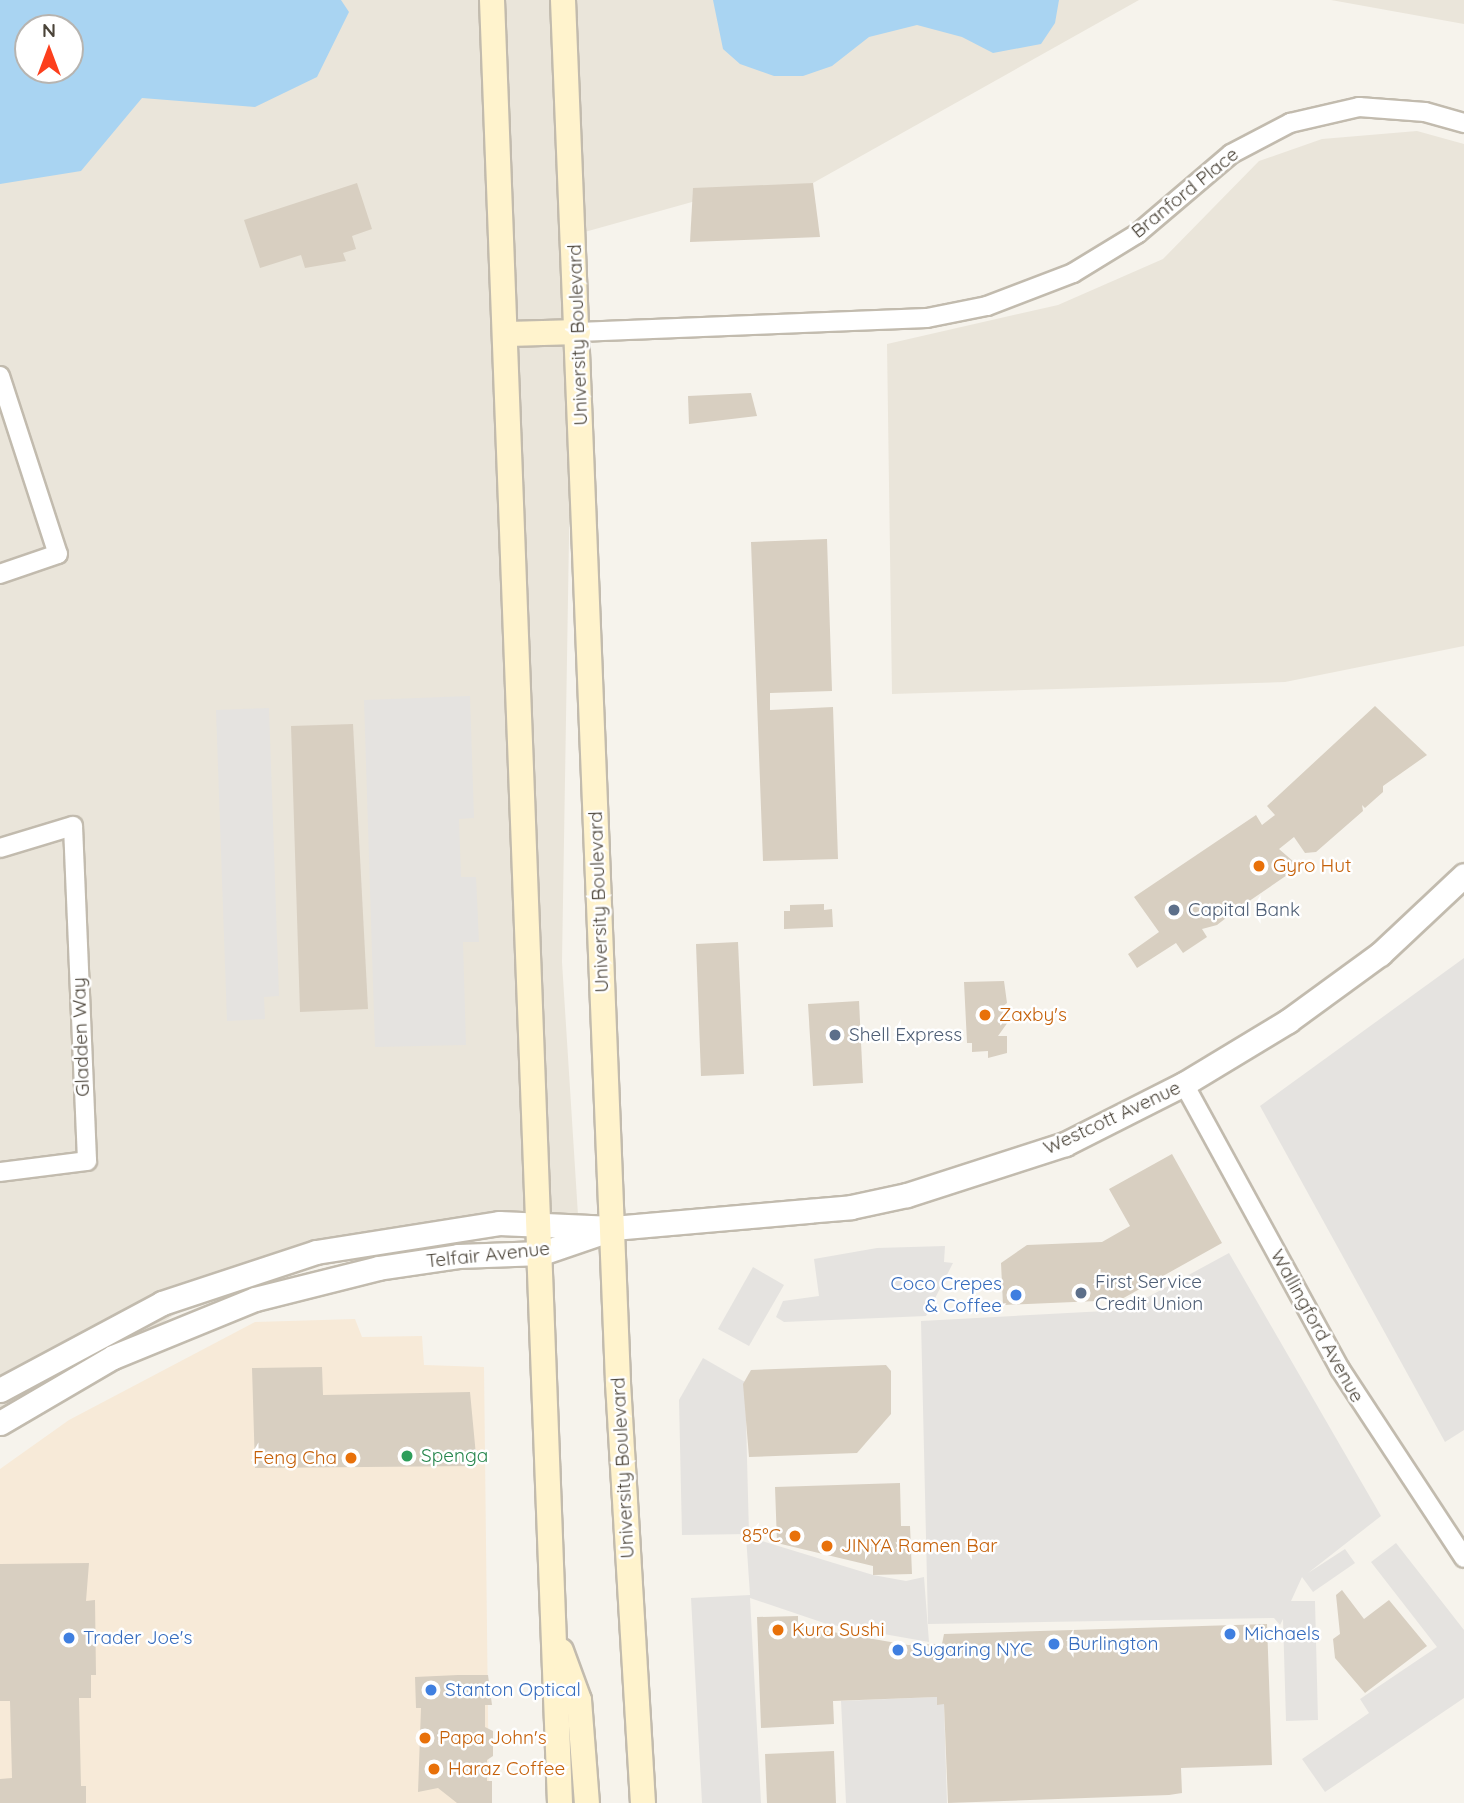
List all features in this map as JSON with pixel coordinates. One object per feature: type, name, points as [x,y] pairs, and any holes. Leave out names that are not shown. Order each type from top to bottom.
[{"type":"main road","points":[[492,0],[508,334],[560,1803]]},
{"type":"main road","name":"University Boulevard","points":[[563,0],[613,1228],[643,1803]]},
{"type":"main road","points":[[508,334],[578,332]]},
{"type":"main road","points":[[553,1631],[579,1700],[586,1803]]},
{"type":"street","name":"Branford Place","points":[[578,332],[927,318],[987,306],[1073,273],[1137,234],[1231,154],[1290,123],[1359,107],[1425,112],[1464,123]]},
{"type":"street","points":[[0,376],[58,554],[0,574]]},
{"type":"street","name":"Gladden Way","points":[[0,848],[73,826],[87,1161],[0,1172]]},
{"type":"street","name":"Westcott Avenue","points":[[613,1228],[851,1207],[907,1195],[1065,1144],[1184,1084],[1288,1021],[1380,954],[1464,875]]},
{"type":"street","name":"Wallingford Avenue","points":[[1184,1084],[1340,1369],[1464,1558]]},
{"type":"street","name":"Telfair Avenue","points":[[0,1390],[91,1337],[236,1274],[383,1238],[499,1223],[613,1228]]},
{"type":"street","name":"Telfair Avenue","points":[[4,1414],[167,1331],[255,1299],[378,1268],[458,1256],[542,1253],[613,1228]]},
{"type":"shaded area","points":[[0,0],[1139,0],[813,183],[692,202],[574,235],[562,962],[578,1215],[244,1269],[0,1429]]},
{"type":"shaded area","points":[[1331,0],[1464,0],[1464,24]]},
{"type":"shaded area","points":[[1417,131],[1464,144],[1464,646],[1285,682],[892,694],[887,344],[1058,305],[1163,259],[1259,161],[1322,139]]},
{"type":"shaded area","points":[[470,696],[474,818],[459,819],[461,877],[476,877],[479,942],[463,942],[466,1045],[375,1047],[364,700]]},
{"type":"shaded area","points":[[269,708],[279,996],[264,997],[265,1019],[227,1021],[216,710]]},
{"type":"shaded area","points":[[1464,958],[1464,1430],[1445,1442],[1260,1106]]},
{"type":"shaded area","points":[[945,1246],[944,1262],[953,1263],[926,1316],[784,1322],[776,1317],[783,1301],[819,1296],[814,1259],[877,1248]]},
{"type":"shaded area","points":[[1229,1253],[1381,1516],[1308,1573],[1345,1549],[1355,1563],[1313,1592],[1302,1577],[1291,1601],[1315,1601],[1318,1720],[1286,1721],[1283,1619],[1280,1625],[1274,1618],[928,1624],[921,1321],[1124,1310]]},
{"type":"shaded area","points":[[753,1267],[784,1285],[749,1346],[718,1329]]},
{"type":"shaded area","points":[[355,1319],[362,1337],[422,1336],[424,1365],[484,1367],[489,1803],[0,1803],[0,1469],[69,1420],[255,1322]]},
{"type":"shaded area","points":[[703,1358],[745,1382],[749,1534],[682,1535],[679,1400]]},
{"type":"shaded area","points":[[746,1536],[873,1575],[906,1581],[924,1577],[929,1642],[827,1624],[750,1598],[761,1803],[702,1803],[691,1598],[750,1595]]},
{"type":"shaded area","points":[[1396,1543],[1464,1630],[1464,1698],[1325,1792],[1302,1759],[1369,1713],[1360,1699],[1437,1647],[1371,1562]]},
{"type":"shaded area","points":[[937,1697],[937,1704],[944,1704],[947,1803],[846,1803],[841,1701]]},
{"type":"water","points":[[0,0],[341,0],[349,12],[317,77],[255,107],[142,98],[81,171],[0,184]]},
{"type":"water","points":[[713,0],[1059,0],[1055,23],[1041,44],[993,53],[962,37],[917,25],[869,37],[832,66],[803,76],[774,76],[740,64],[723,49]]},
{"type":"building","points":[[357,183],[372,229],[352,236],[356,249],[343,253],[346,261],[305,268],[301,255],[260,268],[244,220]]},
{"type":"building","points":[[813,183],[820,237],[690,242],[693,188]]},
{"type":"building","points":[[751,393],[757,416],[689,424],[688,396]]},
{"type":"building","points":[[827,539],[832,691],[770,693],[770,710],[833,707],[838,859],[763,861],[751,542]]},
{"type":"building","points":[[1375,706],[1427,755],[1383,786],[1383,792],[1365,808],[1362,805],[1363,811],[1316,852],[1305,853],[1294,837],[1279,849],[1294,862],[1289,866],[1293,871],[1239,908],[1232,907],[1235,911],[1217,925],[1202,929],[1207,937],[1183,953],[1176,943],[1137,968],[1128,954],[1159,932],[1134,897],[1256,815],[1262,825],[1275,815],[1267,806]]},
{"type":"building","points":[[353,724],[368,1009],[300,1012],[291,726]]},
{"type":"building","points":[[824,904],[824,910],[832,909],[833,927],[784,929],[784,911],[790,911],[790,905]]},
{"type":"building","points":[[738,942],[744,1074],[701,1076],[696,944]]},
{"type":"building","name":"Zaxby's","points":[[1004,981],[1007,1003],[1002,1007],[1008,1007],[1008,1022],[998,1036],[1007,1036],[1007,1053],[988,1058],[988,1051],[972,1052],[972,1043],[967,1043],[964,982]]},
{"type":"building","points":[[859,1001],[863,1083],[813,1086],[808,1004]]},
{"type":"building","points":[[1172,1154],[1222,1243],[1120,1300],[1003,1305],[1001,1263],[1027,1245],[1102,1242],[1130,1226],[1109,1189]]},
{"type":"building","points":[[886,1365],[891,1371],[891,1414],[857,1453],[749,1457],[743,1384],[751,1370]]},
{"type":"building","points":[[322,1367],[323,1395],[470,1392],[477,1466],[255,1468],[252,1368]]},
{"type":"building","points":[[900,1483],[901,1526],[910,1526],[912,1574],[873,1575],[873,1566],[777,1543],[775,1487]]},
{"type":"building","points":[[89,1563],[86,1601],[95,1600],[96,1675],[91,1675],[91,1698],[79,1698],[81,1786],[86,1786],[86,1803],[0,1803],[0,1779],[12,1778],[10,1701],[0,1701],[0,1564]]},
{"type":"building","points":[[1342,1590],[1364,1619],[1389,1600],[1427,1646],[1365,1693],[1335,1658],[1333,1639],[1340,1634],[1336,1595]]},
{"type":"building","points":[[798,1616],[798,1626],[908,1645],[942,1644],[944,1634],[1267,1624],[1272,1765],[1181,1768],[1182,1793],[1169,1795],[948,1803],[944,1704],[937,1705],[937,1697],[833,1701],[834,1724],[761,1728],[757,1617]]},
{"type":"building","points":[[488,1675],[492,1705],[485,1705],[485,1727],[493,1731],[493,1756],[487,1760],[487,1781],[492,1781],[492,1803],[457,1803],[438,1788],[418,1792],[421,1708],[416,1708],[415,1677]]},
{"type":"building","points":[[834,1751],[836,1803],[767,1803],[765,1754]]},
{"type":"place","name":"Gyro Hut","points":[[1259,866]]},
{"type":"place","name":"Capital Bank","points":[[1174,910]]},
{"type":"place","name":"Zaxby's","points":[[985,1015]]},
{"type":"place","name":"Shell Express","points":[[835,1035]]},
{"type":"place","name":"First Service Credit Union","points":[[1081,1293]]},
{"type":"place","name":"Coco Crepes & Coffee","points":[[1016,1295]]},
{"type":"place","name":"Spenga","points":[[407,1456]]},
{"type":"place","name":"Feng Cha","points":[[351,1458]]},
{"type":"place","name":"85°C","points":[[795,1536]]},
{"type":"place","name":"JINYA Ramen Bar","points":[[827,1546]]},
{"type":"place","name":"Kura Sushi","points":[[778,1630]]},
{"type":"place","name":"Michaels","points":[[1230,1634]]},
{"type":"place","name":"Trader Joe's","points":[[69,1638]]},
{"type":"place","name":"Burlington","points":[[1054,1644]]},
{"type":"place","name":"Sugaring NYC","points":[[898,1650]]},
{"type":"place","name":"Stanton Optical","points":[[431,1690]]},
{"type":"place","name":"Papa John's","points":[[425,1738]]},
{"type":"place","name":"Haraz Coffee","points":[[434,1769]]}]
